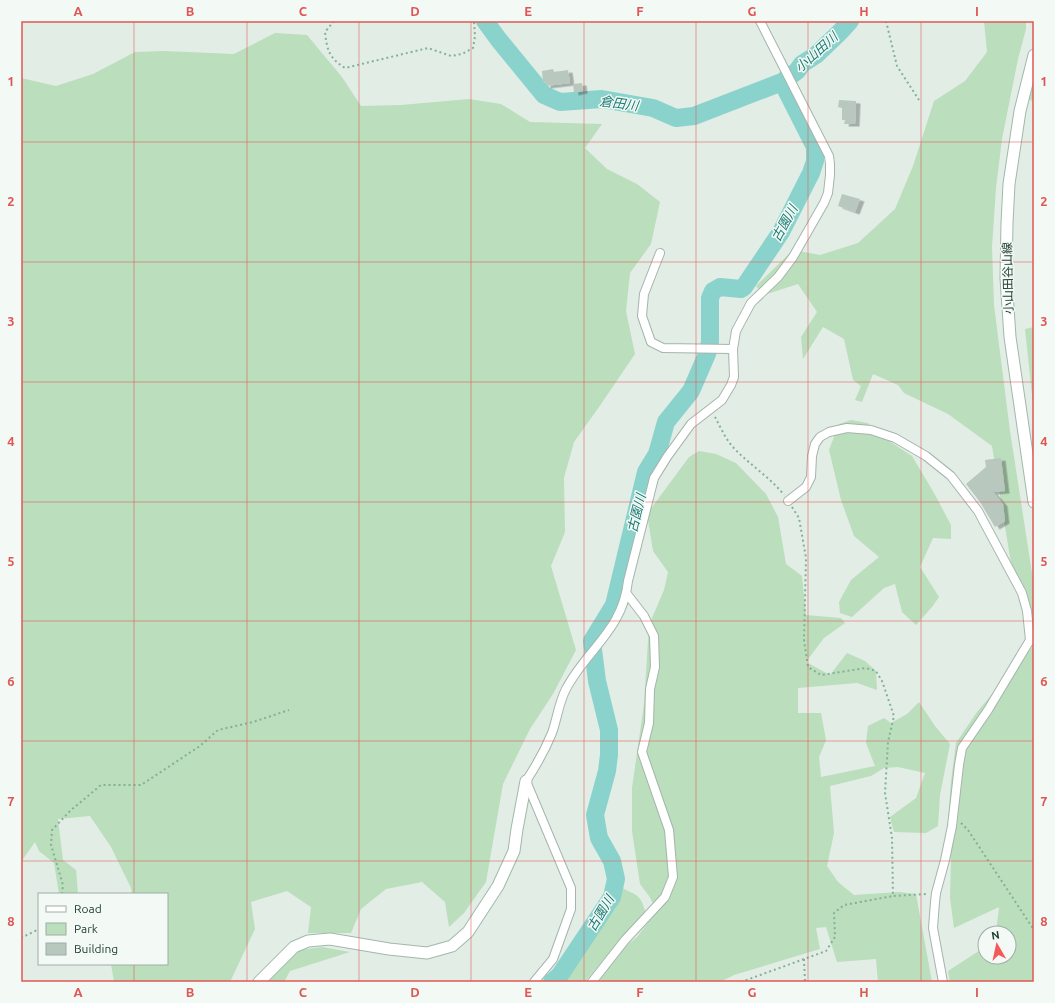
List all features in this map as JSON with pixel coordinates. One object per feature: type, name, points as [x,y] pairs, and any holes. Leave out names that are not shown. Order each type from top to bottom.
[{"type":"main road","name":"小山田谷山線","points":[[1034,55],[1020,111],[1010,176],[1006,271],[1010,337],[1034,502]]},
{"type":"main road","points":[[259,982],[294,947],[308,941],[330,938],[389,949],[427,953],[452,946],[468,932],[498,886],[514,851],[526,782]]},
{"type":"street","points":[[534,982],[553,958],[571,909],[571,888],[526,782],[539,761],[552,733],[566,690],[581,666],[607,634],[620,613],[627,594],[628,581],[654,478],[691,424],[722,400],[734,377],[733,349],[736,331],[751,303],[778,277],[793,257],[824,203],[828,192],[830,170],[829,156],[760,21]]},
{"type":"street","points":[[660,253],[644,294],[642,316],[651,342],[663,348],[733,349]]},
{"type":"street","points":[[788,501],[806,487],[811,477],[812,456],[815,444],[820,437],[829,432],[847,428],[871,430],[895,438],[926,456],[951,476],[978,511],[1022,593],[1032,640],[962,748],[945,860],[936,893],[933,928],[943,982]]},
{"type":"street","points":[[592,982],[626,940],[665,897],[673,877],[669,830],[642,752],[649,723],[650,689],[655,667],[654,636],[644,616],[627,594]]},
{"type":"path","points":[[334,21],[325,32],[327,48],[335,62],[345,68],[428,48],[451,56],[462,54],[473,48],[475,36],[474,21]]},
{"type":"path","points":[[886,21],[897,66],[919,100]]},
{"type":"path","points":[[711,408],[731,445],[756,470],[777,486],[799,518],[806,558],[804,640],[808,667],[821,675],[866,668],[876,671],[882,681],[894,716],[888,742],[885,793],[892,838],[893,896]]},
{"type":"path","points":[[62,893],[63,885],[51,845],[52,830],[70,811],[101,785],[142,785],[200,746],[218,730],[253,722],[289,710]]},
{"type":"path","points":[[953,815],[968,830],[1034,930]]},
{"type":"path","points":[[741,982],[826,951],[835,938],[834,913],[844,905],[893,896],[936,893]]},
{"type":"path","points":[[21,938],[38,930]]},
{"type":"path","points":[[804,959],[805,982]]},
{"type":"green space","points":[[984,21],[1026,21],[1026,29],[1018,59],[1002,139],[996,188],[992,247],[994,305],[1010,431],[1034,586],[1034,628],[1025,600],[1014,582],[992,446],[948,414],[904,393],[898,385],[873,374],[862,402],[855,400],[861,386],[853,380],[844,339],[823,327],[803,359],[801,337],[817,312],[798,284],[764,295],[756,286],[793,250],[820,255],[858,243],[895,209],[913,166],[934,101],[965,81],[987,52]]},
{"type":"green space","points":[[275,33],[307,35],[342,77],[361,106],[401,105],[469,99],[501,104],[530,122],[602,124],[585,148],[607,169],[637,184],[660,202],[651,244],[630,273],[626,311],[635,354],[574,442],[564,478],[565,532],[551,566],[576,650],[553,694],[530,729],[503,784],[486,882],[464,913],[449,927],[445,902],[422,882],[386,889],[361,909],[351,933],[308,933],[311,907],[287,891],[251,902],[255,929],[230,982],[114,982],[111,965],[168,965],[168,893],[132,893],[131,888],[111,847],[90,816],[58,819],[63,860],[76,870],[78,893],[59,893],[54,863],[39,851],[35,842],[21,862],[21,78],[56,86],[93,74],[135,52],[164,51],[234,54]]},
{"type":"green space","points":[[1034,80],[1034,102],[1028,99]]},
{"type":"green space","points":[[1034,327],[1034,414],[1025,329]]},
{"type":"green space","points":[[851,420],[868,423],[883,437],[912,456],[951,525],[951,539],[933,538],[920,567],[939,597],[916,625],[902,612],[895,584],[884,588],[852,617],[840,613],[839,602],[851,580],[879,557],[854,536],[841,500],[829,450],[839,424]]},
{"type":"green space","points":[[699,451],[716,454],[736,463],[766,494],[778,517],[786,564],[802,576],[806,615],[841,618],[845,623],[824,638],[806,662],[830,675],[847,653],[865,661],[876,671],[877,690],[857,683],[798,688],[798,713],[821,713],[826,740],[819,757],[821,777],[875,766],[866,743],[868,726],[884,718],[891,723],[907,714],[919,702],[935,726],[950,744],[940,795],[938,826],[926,833],[894,832],[890,817],[916,798],[925,773],[898,767],[884,768],[871,776],[830,786],[834,833],[827,866],[838,882],[854,895],[899,892],[916,894],[932,982],[878,982],[876,959],[837,962],[826,927],[816,928],[820,949],[734,975],[720,982],[596,982],[612,957],[637,937],[657,911],[649,896],[640,884],[632,831],[632,788],[644,704],[649,625],[664,590],[668,572],[653,551],[647,514],[689,457]]},
{"type":"green space","points":[[1034,646],[1034,982],[950,982],[948,971],[977,952],[977,965],[1017,965],[1017,925],[997,925],[999,907],[954,928],[950,898],[951,861],[947,835],[951,781],[956,743],[977,712]]},
{"type":"green space","points":[[620,887],[638,896],[646,915],[620,940],[585,982],[548,982],[615,909],[620,897]]},
{"type":"green space","points":[[322,947],[350,952],[290,971],[284,982],[255,982],[300,950]]},
{"type":"building","points":[[553,69],[554,72],[568,70],[570,83],[546,86],[546,82],[543,82],[542,71]]},
{"type":"building","points":[[582,83],[583,91],[574,93],[573,84]]},
{"type":"building","points":[[839,100],[856,101],[855,124],[844,124],[845,120],[842,120],[842,108],[838,107]]},
{"type":"building","points":[[842,194],[860,199],[855,212],[838,206]]},
{"type":"building","points":[[1001,458],[1005,491],[993,492],[1003,504],[1005,521],[995,527],[980,502],[966,484],[986,467],[985,460]]},
{"type":"waterway","name":"倉田川","points":[[485,21],[544,95],[560,102],[602,99],[653,108],[676,118],[694,116],[782,82],[797,71],[802,64],[816,55],[850,21]]},
{"type":"waterway","name":"古園川","points":[[552,982],[560,975],[612,897],[616,879],[612,861],[599,838],[595,815],[607,771],[609,755],[609,730],[597,681],[592,641],[614,605],[646,472],[657,454],[666,422],[691,391],[707,354],[710,342],[710,298],[713,291],[720,287],[741,289],[744,287],[781,232],[811,173],[815,161],[815,147],[782,82]]},
{"type":"water label","name":"小山田川","points":[[816,52]]}]
